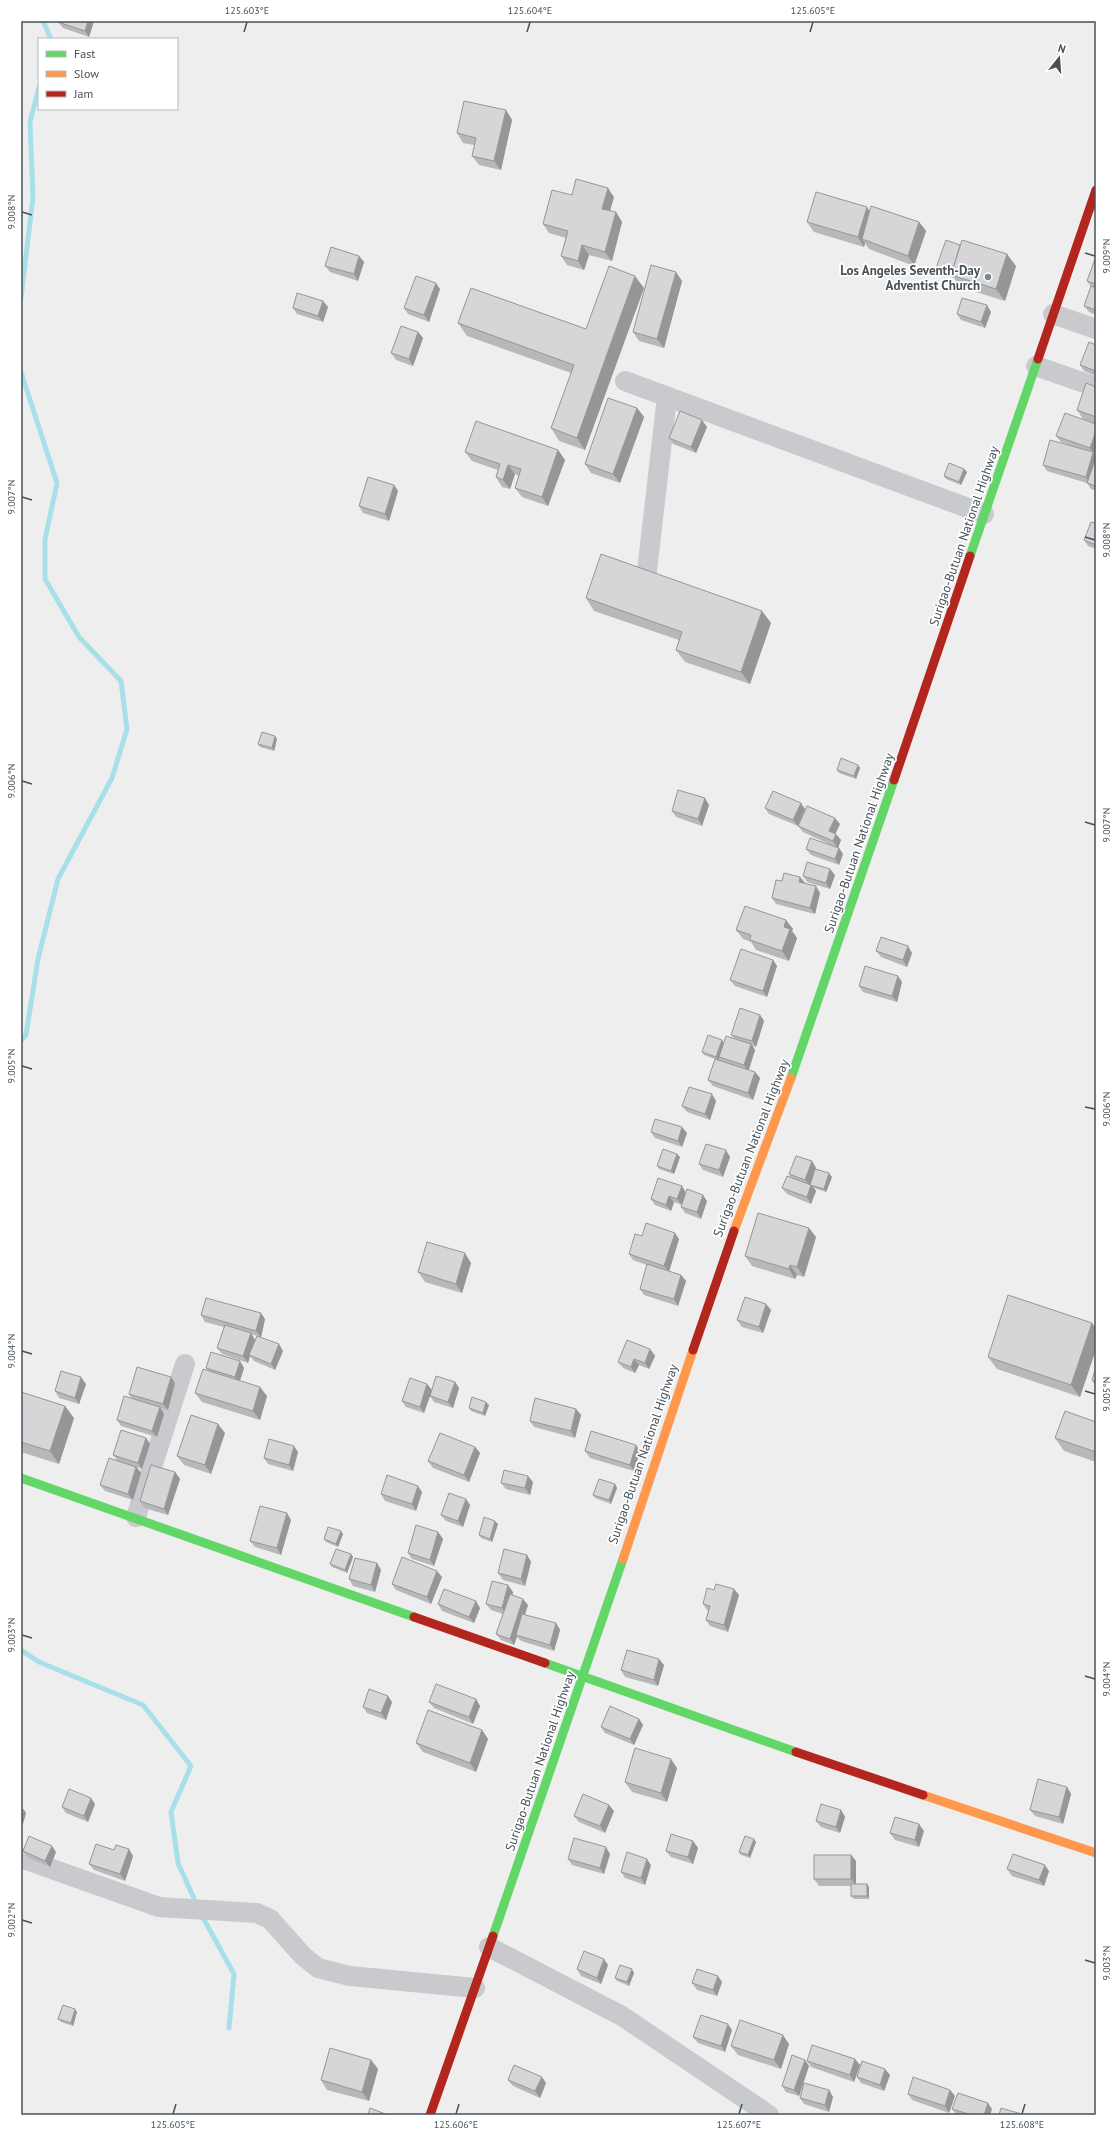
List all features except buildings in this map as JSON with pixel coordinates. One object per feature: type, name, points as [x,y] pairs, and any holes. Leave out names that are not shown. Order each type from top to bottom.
[{"type":"main road","name":"Surigao-Butuan National Highway","points":[[430,2115],[476,1988],[718,1272],[800,1055],[1096,190]]},
{"type":"main road","points":[[21,1478],[136,1517],[798,1753],[1096,1853]]},
{"type":"street","points":[[1053,314],[1096,329]]},
{"type":"street","points":[[1036,366],[1096,387]]},
{"type":"street","points":[[625,381],[984,514]]},
{"type":"street","points":[[647,571],[666,397]]},
{"type":"street","points":[[136,1517],[185,1364]]},
{"type":"street","points":[[21,1858],[159,1906],[257,1913],[270,1919],[303,1956],[318,1968],[350,1976],[476,1988]]},
{"type":"street","points":[[489,1947],[622,2016],[769,2115]]},
{"type":"waterway","points":[[43,21],[51,38]]},
{"type":"waterway","points":[[21,298],[33,197],[30,122],[38,91]]},
{"type":"waterway","points":[[21,372],[57,483],[45,539],[45,579],[79,637],[121,681],[127,729],[112,778],[58,879],[38,959],[26,1035],[21,1041]]},
{"type":"waterway","points":[[21,1650],[39,1662],[143,1705],[191,1766],[171,1812],[178,1863],[197,1905]]},
{"type":"waterway","points":[[201,1914],[234,1974],[229,2028]]},
{"type":"traffic: fast","points":[[970,556],[1038,359]]},
{"type":"traffic: fast","points":[[791,1078],[894,780]]},
{"type":"traffic: fast","points":[[21,1478],[414,1617]]},
{"type":"traffic: fast","points":[[493,1936],[623,1559]]},
{"type":"traffic: fast","points":[[545,1663],[796,1752]]},
{"type":"traffic: slow","points":[[734,1231],[791,1078]]},
{"type":"traffic: slow","points":[[623,1559],[693,1350]]},
{"type":"traffic: slow","points":[[923,1795],[1096,1853]]},
{"type":"traffic: jam","points":[[1038,359],[1096,190]]},
{"type":"traffic: jam","points":[[894,780],[970,556]]},
{"type":"traffic: jam","points":[[693,1350],[734,1231]]},
{"type":"traffic: jam","points":[[414,1617],[545,1663]]},
{"type":"traffic: jam","points":[[796,1752],[923,1795]]},
{"type":"traffic: jam","points":[[430,2115],[493,1936]]},
{"type":"place","name":"Los Angeles Seventh-Day Adventist Church","points":[[988,277]]}]
